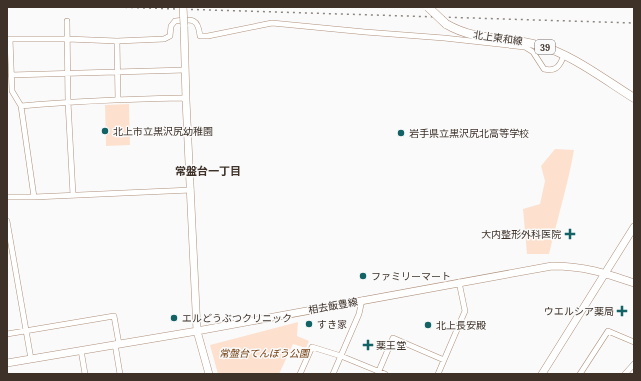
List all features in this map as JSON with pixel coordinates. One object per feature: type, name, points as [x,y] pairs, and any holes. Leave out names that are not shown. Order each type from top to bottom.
[{"type":"main road","points":[[183,7],[197,330],[209,374]]},
{"type":"main road","name":"北上東和線","points":[[428,7],[446,24],[468,34],[537,44],[564,55],[634,98]]},
{"type":"main road","points":[[542,374],[634,227]]},
{"type":"main road","name":"相去飯豊線","points":[[7,363],[552,266],[578,267],[604,273],[634,284]]},
{"type":"street","points":[[34,197],[21,106],[10,92],[12,75],[8,39],[67,38],[117,41],[164,39],[170,36],[171,26],[175,21],[191,19],[197,23],[200,36],[208,36],[272,23],[444,38],[525,47],[533,52],[544,69],[549,70],[556,69],[560,65],[564,55]]},
{"type":"street","points":[[66,21],[68,102],[73,195]]},
{"type":"street","points":[[117,41],[118,100]]},
{"type":"street","points":[[12,75],[185,70]]},
{"type":"street","points":[[21,106],[118,100],[182,98],[186,100]]},
{"type":"street","points":[[7,197],[191,190]]},
{"type":"street","points":[[7,221],[31,359]]},
{"type":"street","points":[[438,374],[465,311],[459,282]]},
{"type":"street","points":[[334,374],[359,314],[362,300]]},
{"type":"street","points":[[7,334],[114,316],[120,374]]},
{"type":"street","points":[[580,374],[608,331],[634,342]]},
{"type":"street","points":[[379,373],[393,338],[444,360]]},
{"type":"street","points":[[300,374],[312,347],[341,356],[379,373],[385,374]]},
{"type":"street","points":[[81,350],[85,374]]},
{"type":"street","points":[[625,374],[634,364]]},
{"type":"green space","points":[[129,104],[130,145],[106,146],[105,105]]},
{"type":"green space","points":[[555,149],[574,150],[569,176],[549,254],[527,254],[523,209],[540,204],[545,181],[541,166]]},
{"type":"green space","name":"常盤台てんぼう公園","points":[[298,322],[297,336],[309,341],[306,348],[293,344],[279,374],[218,374],[210,345]]},
{"type":"railway","points":[[113,7],[634,23]]},
{"type":"place","name":"北上市立黒沢尻幼稚園","points":[[105,131]]},
{"type":"place","name":"岩手県立黒沢尻北高等学校","points":[[401,133]]},
{"type":"place","name":"大内整形外科医院","points":[[570,234]]},
{"type":"place","name":"ファミリーマート","points":[[363,276]]},
{"type":"place","name":"ウエルシア薬局","points":[[622,311]]},
{"type":"place","name":"エルどうぶつクリニック","points":[[174,318]]},
{"type":"place","name":"すき家","points":[[309,324]]},
{"type":"place","name":"北上長安殿","points":[[428,325]]},
{"type":"place","name":"薬王堂","points":[[368,345]]},
{"type":"district","name":"常盤台一丁目","points":[[208,171]]}]
